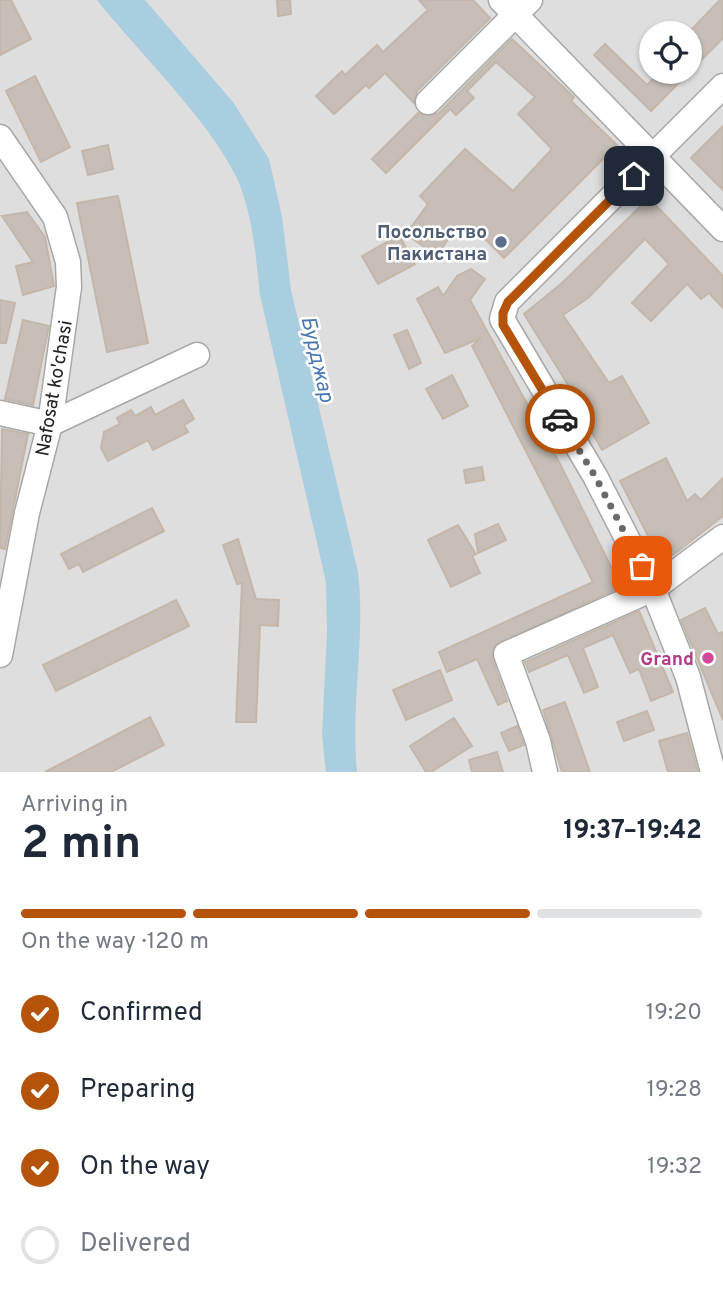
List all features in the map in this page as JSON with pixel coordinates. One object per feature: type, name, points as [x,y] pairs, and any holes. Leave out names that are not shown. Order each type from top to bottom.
[{"type":"street","points":[[428,103],[515,5],[652,158],[723,229]]},
{"type":"street","points":[[713,772],[688,677],[653,589],[595,476],[503,325],[503,313],[508,302],[723,86]]},
{"type":"street","name":"Nafosat ko'chasi","points":[[0,137],[55,217],[68,262],[67,309],[50,424],[27,513],[0,655]]},
{"type":"street","points":[[0,413],[50,424],[197,355]]},
{"type":"street","points":[[545,772],[538,741],[506,654],[653,589],[723,537]]},
{"type":"shaded area","points":[[0,0],[723,0],[723,772],[0,772]]},
{"type":"water","name":"Бурджар","points":[[97,0],[145,0],[233,102],[269,159],[282,217],[291,290],[358,572],[360,622],[355,722],[357,772],[326,772],[322,735],[327,632],[326,582],[260,295],[253,238],[244,196],[228,161],[194,114]]},
{"type":"building","points":[[0,0],[11,0],[31,39],[0,55]]},
{"type":"building","points":[[277,0],[290,0],[291,14],[278,16]]},
{"type":"building","points":[[419,0],[473,0],[490,18],[417,91],[414,103],[385,73],[369,88],[366,85],[334,114],[316,96],[342,71],[345,75],[377,45],[383,52],[428,10]]},
{"type":"building","points":[[720,0],[723,0],[723,38],[702,59],[702,21],[700,21]]},
{"type":"building","points":[[512,39],[574,97],[571,101],[617,145],[504,258],[471,225],[461,237],[454,230],[437,256],[406,234],[428,204],[420,196],[465,149],[513,191],[552,149],[518,114],[535,97],[496,62],[467,91],[474,98],[456,115],[450,109],[386,173],[372,159],[418,113],[431,116],[439,113]]},
{"type":"building","points":[[605,44],[639,77],[639,84],[677,84],[651,111],[594,55]]},
{"type":"building","points":[[35,76],[70,147],[41,162],[6,91]]},
{"type":"building","points":[[723,126],[723,190],[691,158]]},
{"type":"building","points":[[108,145],[113,169],[88,175],[82,151]]},
{"type":"building","points":[[118,196],[148,343],[107,352],[77,203]]},
{"type":"building","points":[[649,198],[723,276],[723,308],[709,293],[701,299],[687,284],[651,321],[632,303],[669,264],[645,239],[588,298],[563,315],[609,383],[622,376],[649,423],[602,450],[575,403],[578,401],[524,314],[562,283]]},
{"type":"building","points":[[27,212],[45,237],[54,286],[23,295],[16,266],[33,262],[2,216]]},
{"type":"building","points":[[399,235],[415,264],[378,284],[362,256]]},
{"type":"building","points":[[471,269],[485,279],[470,300],[559,462],[621,587],[495,645],[492,658],[507,701],[498,705],[477,659],[447,672],[439,652],[593,582],[472,346],[481,338],[445,353],[417,299],[438,287],[443,296],[457,276]]},
{"type":"building","points":[[0,300],[15,303],[6,343],[0,343]]},
{"type":"building","points":[[23,320],[49,326],[33,405],[5,399]]},
{"type":"building","points":[[407,330],[421,363],[409,369],[394,335]]},
{"type":"building","points":[[452,375],[468,406],[443,419],[426,389]]},
{"type":"building","points":[[183,400],[194,419],[184,425],[188,432],[153,450],[148,440],[108,461],[101,448],[104,432],[120,424],[117,418],[131,410],[135,416],[151,407],[155,415]]},
{"type":"building","points":[[2,429],[28,434],[5,549],[0,548]]},
{"type":"building","points":[[666,458],[687,501],[695,494],[701,500],[723,478],[723,516],[677,552],[661,561],[620,481]]},
{"type":"building","points":[[482,467],[484,480],[466,483],[464,470]]},
{"type":"building","points":[[152,508],[164,531],[83,572],[79,564],[69,569],[61,554]]},
{"type":"building","points":[[498,524],[506,540],[478,553],[475,534]]},
{"type":"building","points":[[458,525],[476,554],[472,556],[480,573],[451,587],[428,540]]},
{"type":"building","points":[[238,539],[256,599],[279,600],[278,626],[260,625],[256,722],[236,722],[242,583],[237,584],[223,545]]},
{"type":"building","points":[[176,600],[189,626],[56,691],[43,665]]},
{"type":"building","points":[[705,608],[718,634],[723,632],[723,720],[681,620]]},
{"type":"building","points":[[639,611],[673,692],[651,701],[639,669],[630,673],[613,635],[583,648],[598,687],[584,693],[568,655],[529,672],[525,662]]},
{"type":"building","points":[[440,670],[452,700],[406,720],[393,690]]},
{"type":"building","points":[[565,702],[590,772],[562,772],[543,710]]},
{"type":"building","points":[[647,711],[654,730],[624,741],[617,722]]},
{"type":"building","points":[[150,717],[164,745],[111,772],[45,772]]},
{"type":"building","points":[[454,718],[472,746],[431,772],[426,772],[410,746]]},
{"type":"building","points":[[517,726],[524,745],[509,751],[501,733]]},
{"type":"building","points":[[687,733],[698,772],[668,772],[659,741]]},
{"type":"building","points":[[497,752],[503,772],[472,772],[469,760]]},
{"type":"way so far","points":[[560,419],[595,476],[642,566]]},
{"type":"place","name":"Посольство Пакистана","points":[[501,242]]},
{"type":"place","name":"Grand","points":[[708,658]]},
{"type":"route","points":[[560,419],[503,325],[504,308],[634,176]]}]
